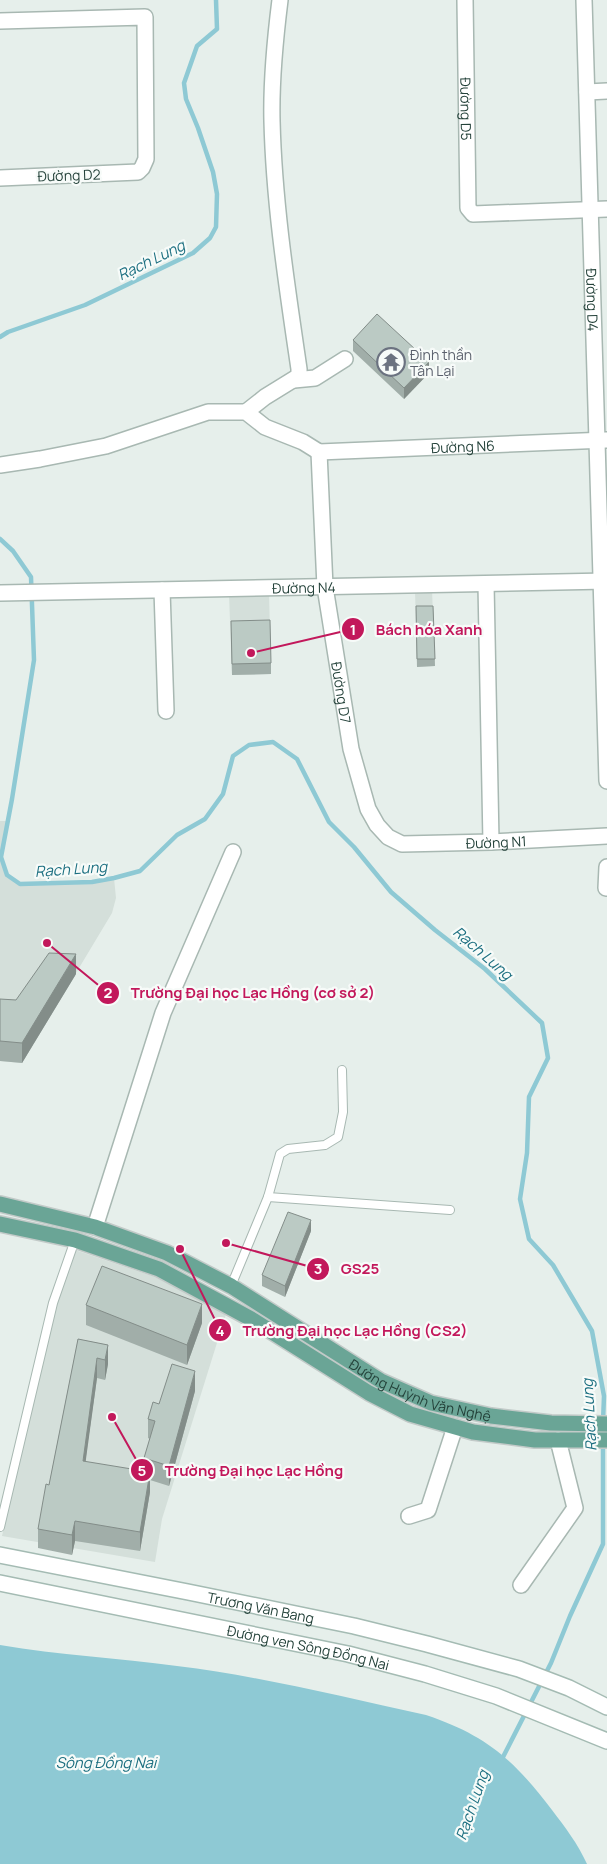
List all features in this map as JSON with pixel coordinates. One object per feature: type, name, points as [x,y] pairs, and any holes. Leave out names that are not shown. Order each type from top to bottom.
[{"type":"main road","name":"Đường Huỳnh Văn Nghệ","points":[[0,1204],[95,1227],[167,1252],[231,1286],[382,1380],[431,1404],[491,1416],[551,1423],[600,1424]]},
{"type":"main road","name":"Đường Huỳnh Văn Nghệ","points":[[0,1224],[75,1240],[159,1269],[253,1320],[369,1393],[410,1414],[473,1432],[535,1440],[600,1440]]},
{"type":"main road","points":[[159,1269],[167,1252]]},
{"type":"street","points":[[0,464],[40,459],[106,446],[208,412],[246,412],[265,397],[299,376],[281,244],[272,121],[274,52],[280,0]]},
{"type":"street","name":"Đường D5","points":[[465,0],[468,208],[473,214],[590,209]]},
{"type":"street","name":"Đường D4","points":[[584,0],[590,209],[600,323],[607,780]]},
{"type":"street","name":"Đường D2","points":[[0,22],[145,17],[146,159],[138,172],[0,178]]},
{"type":"street","points":[[587,92],[607,91]]},
{"type":"street","points":[[590,209],[607,209]]},
{"type":"street","points":[[294,380],[315,378],[345,359]]},
{"type":"street","points":[[246,412],[265,427],[303,442],[319,452]]},
{"type":"street","name":"Đường N6","points":[[319,452],[602,441]]},
{"type":"street","name":"Đường D7","points":[[319,452],[325,587],[351,749],[368,809],[377,825],[388,836]]},
{"type":"street","name":"Đường N4","points":[[0,593],[604,581]]},
{"type":"street","points":[[486,584],[491,842]]},
{"type":"street","points":[[162,590],[166,711]]},
{"type":"street","name":"Đường N1","points":[[388,836],[402,844],[607,836]]},
{"type":"street","points":[[95,1227],[163,1014],[233,852]]},
{"type":"street","points":[[606,891],[607,867]]},
{"type":"street","points":[[409,1516],[428,1510],[455,1427]]},
{"type":"street","points":[[521,1585],[575,1508],[558,1440]]},
{"type":"street","name":"Trương Văn Bang","points":[[0,1555],[354,1626],[427,1644],[519,1669],[569,1688],[607,1707]]},
{"type":"street","name":"Đường ven Sông Đồng Nai","points":[[0,1583],[348,1654],[425,1674],[506,1700],[607,1741]]},
{"type":"lane","points":[[231,1286],[268,1197],[280,1154],[288,1149],[325,1145],[338,1137],[343,1112],[342,1070]]},
{"type":"lane","points":[[268,1197],[450,1210]]},
{"type":"lane","points":[[0,1527],[53,1303],[75,1240]]},
{"type":"shaded area","points":[[415,590],[432,590],[435,666],[417,667]]},
{"type":"shaded area","points":[[269,593],[271,674],[232,675],[229,594]]},
{"type":"shaded area","points":[[0,821],[7,821],[1,857],[7,874],[20,884],[91,882],[114,878],[116,898],[112,913],[22,1063],[0,1061]]},
{"type":"shaded area","points":[[75,1250],[155,1277],[226,1314],[162,1519],[155,1562],[2,1536],[56,1303]]},
{"type":"water","name":"Sông Đồng Nai","points":[[0,1645],[239,1675],[426,1715],[466,1731],[497,1751],[511,1763],[557,1816],[587,1864],[0,1864]]},
{"type":"building","name":"Đình thần Tân Lại","points":[[377,314],[429,362],[404,388],[353,340]]},
{"type":"building","points":[[416,606],[433,606],[435,659],[417,659]]},
{"type":"building","points":[[270,620],[271,663],[232,664],[231,621]]},
{"type":"building","points":[[49,953],[76,954],[22,1043],[0,1041],[0,999],[16,1000]]},
{"type":"building","points":[[288,1212],[311,1220],[285,1286],[262,1275]]},
{"type":"building","points":[[102,1266],[202,1304],[187,1345],[86,1305]]},
{"type":"building","points":[[78,1339],[108,1345],[105,1360],[97,1358],[83,1461],[150,1472],[140,1532],[75,1521],[72,1535],[38,1529],[46,1484],[49,1485]]},
{"type":"building","points":[[172,1364],[195,1371],[169,1466],[144,1458],[155,1421],[148,1419],[153,1402],[159,1404]]},
{"type":"waterway","name":"Rạch Lung","points":[[0,337],[8,332],[85,305],[193,253],[210,238],[216,227],[217,194],[213,172],[186,99],[184,83],[197,46],[217,29],[216,0]]},
{"type":"waterway","name":"Rạch Lung","points":[[0,539],[13,551],[31,577],[34,660],[1,857],[7,875],[20,884],[92,882],[140,871],[177,835],[205,819],[223,794],[233,756],[249,745],[273,742],[297,759],[329,822],[354,847],[391,892],[435,930],[485,969],[542,1023],[548,1058],[529,1097],[527,1153],[520,1199],[529,1239],[553,1265],[592,1331],[604,1396],[603,1422]]},
{"type":"waterway","name":"Rạch Lung","points":[[502,1759],[551,1663],[603,1544],[603,1442]]},
{"type":"place","name":"Đình thần Tân Lại","points":[[391,362]]},
{"type":"place","name":"Bách hóa Xanh","points":[[251,653]]},
{"type":"place","name":"Trường Đại học Lạc Hồng (cơ sở 2)","points":[[47,943]]},
{"type":"place","name":"GS25","points":[[226,1243]]},
{"type":"place","name":"Trường Đại học Lạc Hồng (CS2)","points":[[180,1249]]},
{"type":"place","name":"Trường Đại học Lạc Hồng","points":[[112,1417]]}]
